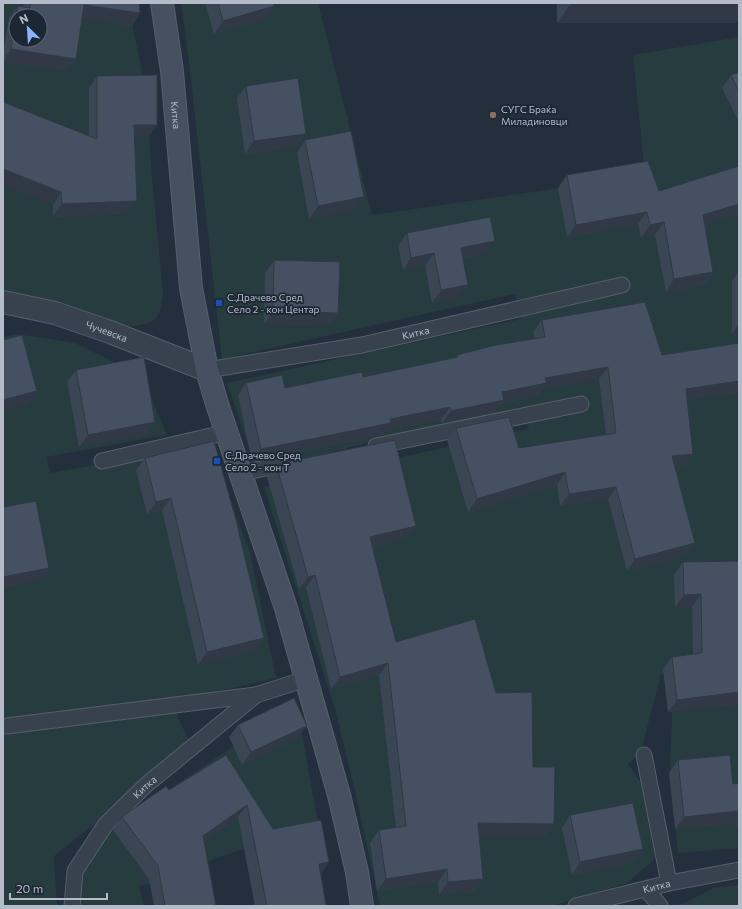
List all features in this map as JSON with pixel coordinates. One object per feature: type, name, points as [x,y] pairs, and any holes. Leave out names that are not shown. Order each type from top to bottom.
[{"type":"main road","name":"Китка","points":[[162,3],[172,71],[191,288],[207,370],[218,407],[228,432],[286,608],[339,795],[357,872],[362,906]]},
{"type":"street","name":"Чучевска","points":[[3,302],[55,313],[110,332],[207,370]]},
{"type":"lane","name":"Китка","points":[[207,370],[362,345],[622,285]]},
{"type":"lane","points":[[365,448],[582,404]]},
{"type":"lane","points":[[102,461],[228,432]]},
{"type":"lane","points":[[241,473],[311,459]]},
{"type":"lane","name":"Китка","points":[[7,726],[256,695],[306,679]]},
{"type":"lane","name":"Китка","points":[[72,906],[75,872],[106,824],[146,785],[256,695]]},
{"type":"lane","points":[[644,755],[669,883]]},
{"type":"lane","name":"Китка","points":[[576,906],[646,888],[739,870]]},
{"type":"lane","points":[[646,888],[660,906]]},
{"type":"green space","points":[[3,3],[128,3],[148,101],[151,167],[163,293],[162,302],[156,318],[152,321],[130,327],[3,295]]},
{"type":"green space","points":[[181,3],[318,3],[372,215],[645,176],[633,55],[739,37],[739,848],[678,853],[670,763],[674,673],[661,674],[641,751],[628,764],[642,784],[655,859],[627,883],[551,906],[380,906],[335,709],[264,487],[529,429],[521,407],[387,438],[257,471],[227,383],[521,319],[515,294],[222,359]]},
{"type":"green space","points":[[17,334],[75,343],[142,376],[167,435],[46,457],[50,473],[202,446],[213,457],[250,552],[276,678],[174,701],[179,720],[192,747],[54,856],[57,906],[3,906],[3,337]]},
{"type":"green space","points":[[288,710],[302,734],[318,823],[206,862],[191,875],[139,886],[144,906],[76,906],[81,864],[104,838],[161,795]]},
{"type":"green space","points":[[739,885],[739,906],[662,906],[683,904],[714,888]]},
{"type":"building","points":[[31,3],[139,3],[140,13],[84,5],[76,59],[11,49],[48,48],[48,8],[30,8]]},
{"type":"building","points":[[218,3],[273,3],[274,6],[223,21]]},
{"type":"building","points":[[18,6],[30,8],[18,8]]},
{"type":"building","points":[[739,72],[739,92],[731,75]]},
{"type":"building","points":[[157,75],[157,125],[134,125],[137,201],[62,204],[61,192],[3,169],[3,102],[97,139],[97,76]]},
{"type":"building","points":[[298,78],[306,134],[254,141],[246,86]]},
{"type":"building","points":[[351,131],[364,197],[318,206],[305,140]]},
{"type":"building","points":[[648,161],[659,191],[739,166],[739,204],[703,215],[713,272],[674,279],[664,222],[650,225],[647,212],[576,225],[567,175]]},
{"type":"building","points":[[490,217],[495,241],[461,248],[468,285],[441,290],[434,253],[411,258],[407,233]]},
{"type":"building","points":[[274,260],[340,262],[338,313],[273,311]]},
{"type":"building","points":[[645,302],[662,355],[739,343],[739,381],[686,389],[693,454],[672,456],[695,543],[635,559],[616,487],[569,494],[565,472],[477,499],[456,428],[509,417],[519,448],[616,433],[608,367],[545,378],[547,383],[502,392],[504,400],[451,411],[450,407],[390,419],[391,423],[261,449],[246,383],[282,375],[285,388],[362,372],[363,377],[458,357],[457,355],[496,345],[545,337],[542,320]]},
{"type":"building","points":[[22,335],[37,391],[3,400],[3,340]]},
{"type":"building","points":[[144,357],[155,422],[88,435],[76,370]]},
{"type":"building","points":[[395,440],[416,526],[370,537],[396,642],[475,619],[496,693],[532,692],[533,767],[555,767],[554,824],[478,823],[483,879],[448,882],[447,869],[386,879],[379,830],[406,826],[388,663],[340,677],[315,575],[308,577],[276,464]]},
{"type":"building","points":[[214,441],[236,520],[264,638],[207,652],[171,498],[156,502],[145,458]]},
{"type":"building","points":[[36,501],[49,568],[3,577],[3,507]]},
{"type":"building","points":[[739,561],[739,692],[677,700],[672,657],[702,653],[701,594],[684,595],[683,562]]},
{"type":"building","points":[[294,698],[307,726],[251,752],[238,725]]},
{"type":"building","points":[[226,755],[273,829],[321,820],[329,862],[319,864],[326,906],[267,906],[247,805],[203,836],[216,906],[165,906],[158,866],[122,817],[166,786],[169,790]]},
{"type":"building","points":[[730,755],[733,784],[739,783],[739,811],[684,817],[678,760]]},
{"type":"building","points":[[633,803],[643,849],[580,862],[570,815]]},
{"type":"place","name":"СУГС Браќа Миладиновци","points":[[493,115]]},
{"type":"place","name":"С.Драчево Сред Село 2 - кон Центар","points":[[219,303]]},
{"type":"place","name":"С.Драчево Сред Село 2 - кон T","points":[[217,461]]}]
